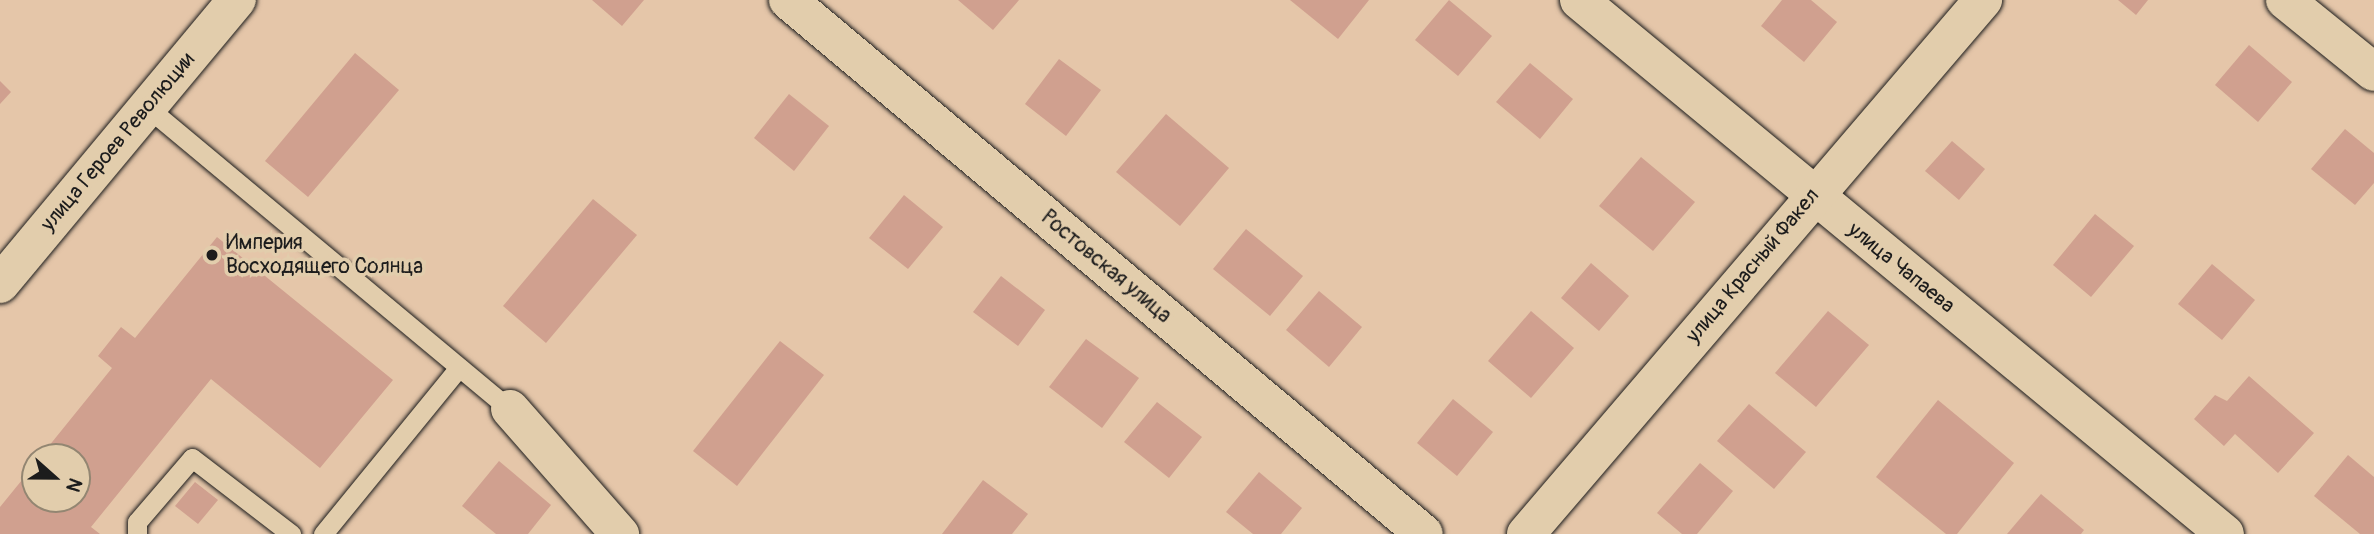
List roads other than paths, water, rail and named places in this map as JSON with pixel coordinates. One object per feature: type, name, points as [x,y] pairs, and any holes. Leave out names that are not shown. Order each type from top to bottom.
[{"type":"street","name":"улица Героев Революции","points":[[0,285],[237,0]]},
{"type":"street","name":"Ростовская улица","points":[[788,0],[1424,534]]},
{"type":"street","name":"улица Чапаева","points":[[1579,0],[2225,534]]},
{"type":"street","name":"улица Красный Факел","points":[[1526,534],[1812,195],[1983,0]]},
{"type":"street","points":[[2285,0],[2374,72]]},
{"type":"street","points":[[510,410],[620,534]]},
{"type":"lane","points":[[146,107],[510,410]]},
{"type":"lane","points":[[323,534],[459,367]]},
{"type":"lane","points":[[137,534],[137,522],[192,458],[291,534]]},
{"type":"place","name":"Империя Восходящего Солнца","points":[[212,255]]}]
